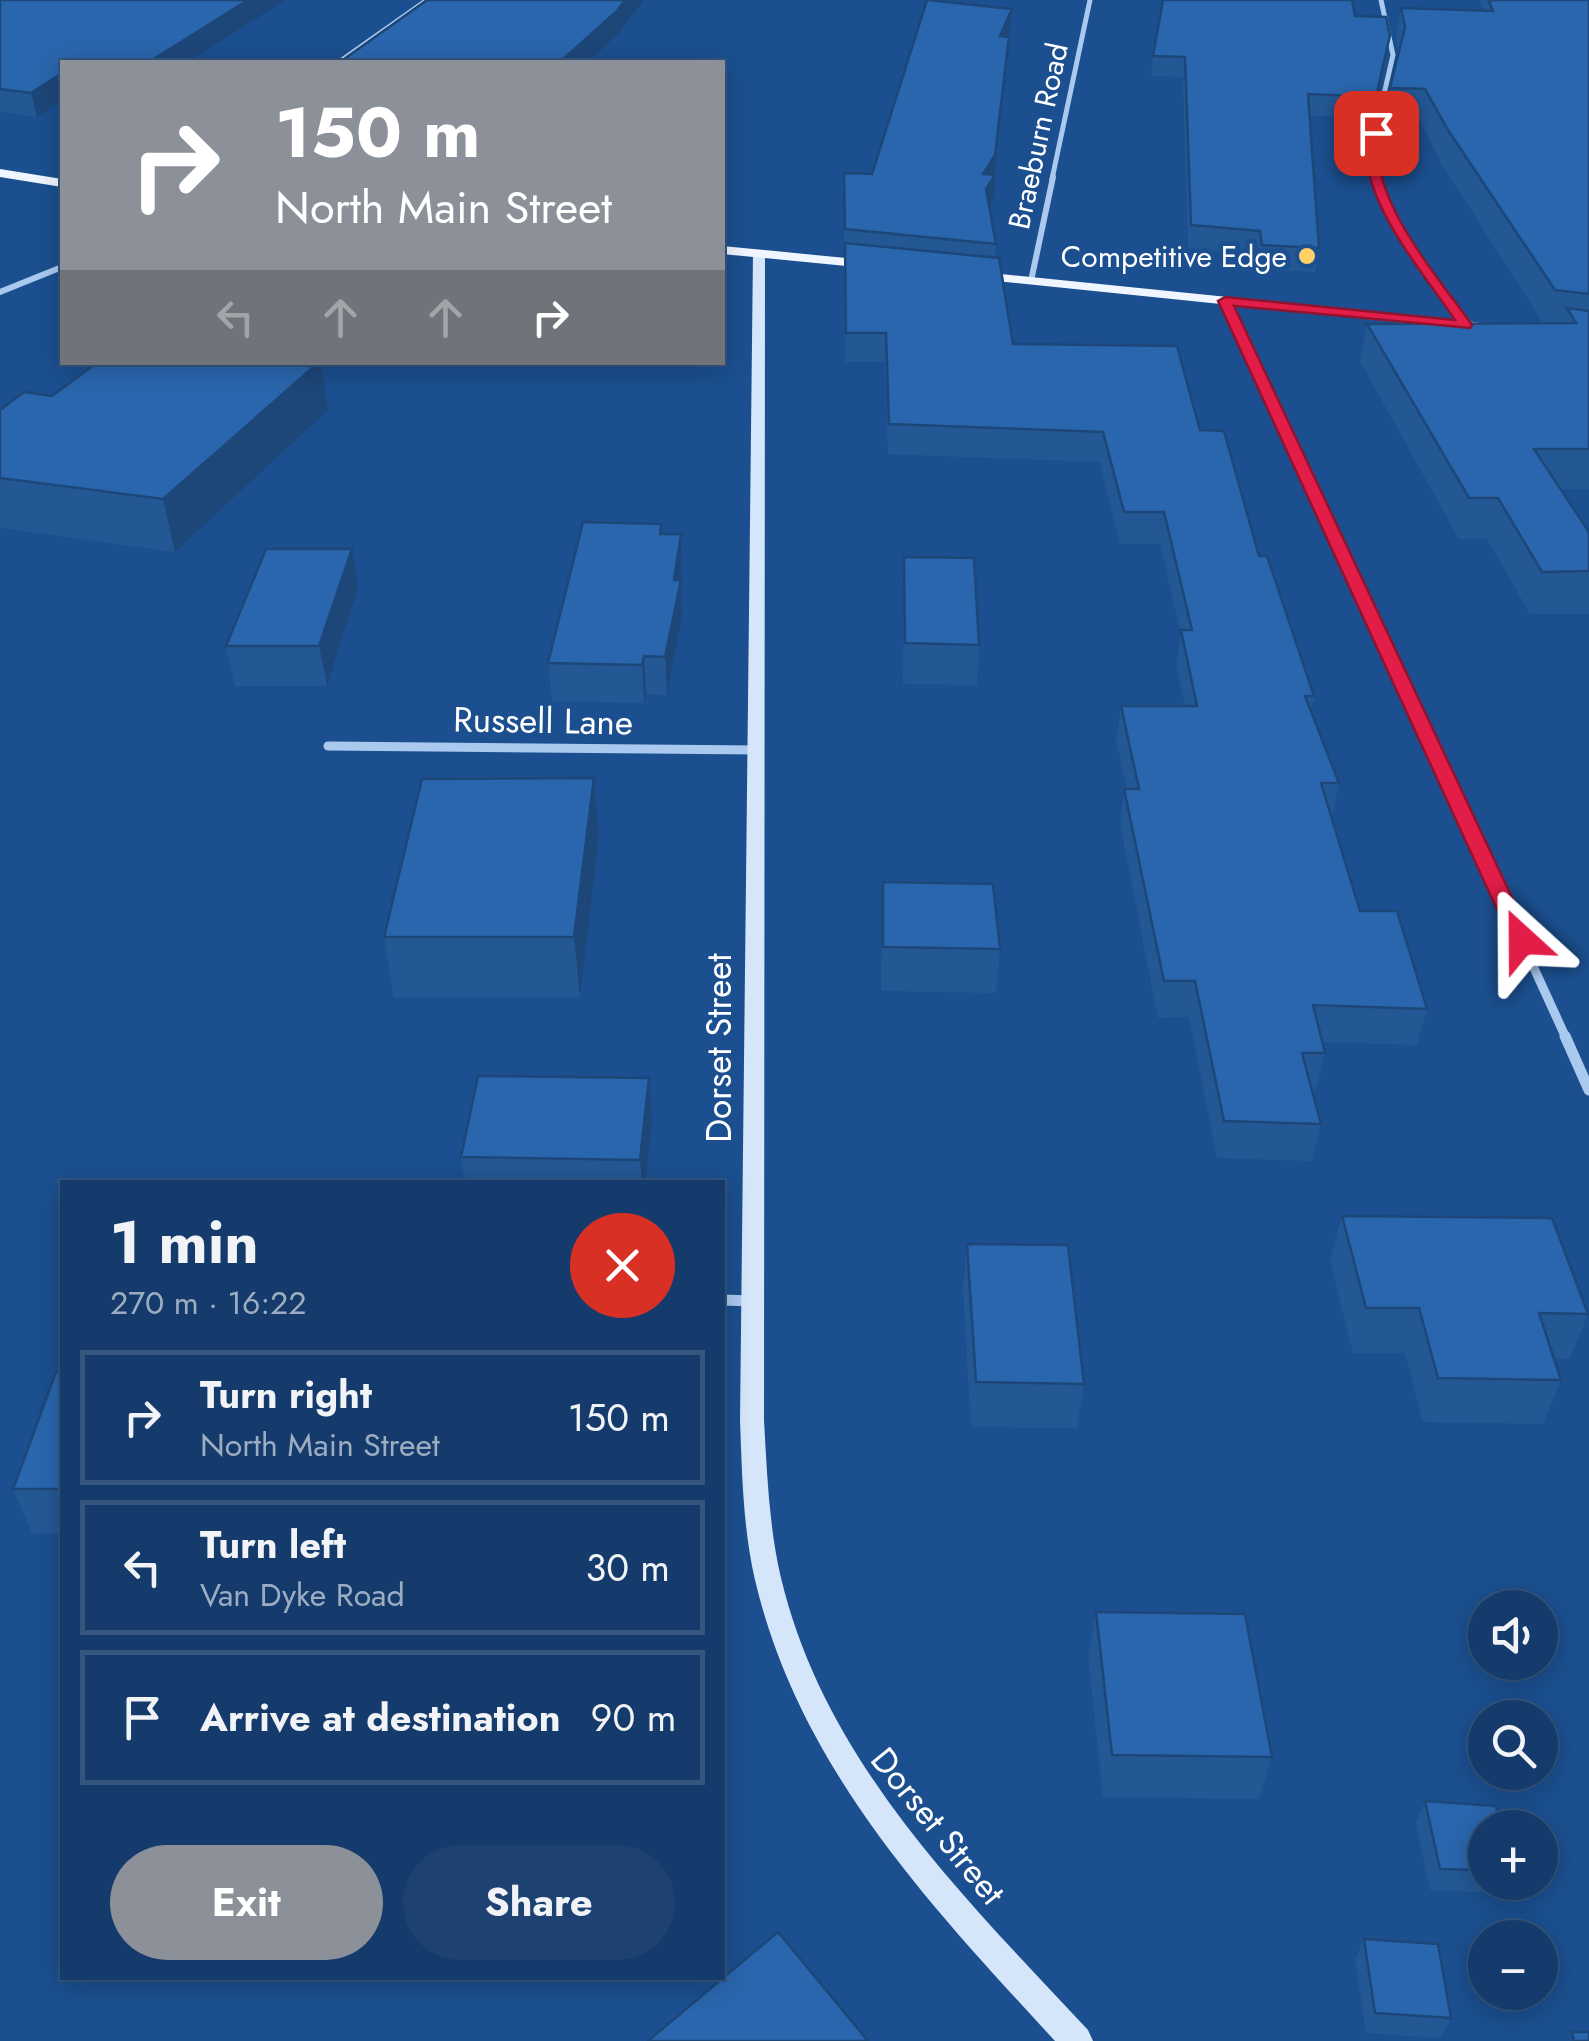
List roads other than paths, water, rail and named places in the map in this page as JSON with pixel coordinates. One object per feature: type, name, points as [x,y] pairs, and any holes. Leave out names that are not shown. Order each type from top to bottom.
[{"type":"main road","points":[[0,173],[60,183]]},
{"type":"main road","points":[[725,250],[895,267]]},
{"type":"main road","points":[[953,273],[1503,330]]},
{"type":"street","points":[[342,60],[427,0]]},
{"type":"street","name":"Braeburn Road","points":[[1031,281],[1090,0]]},
{"type":"street","points":[[1381,0],[1392,56],[1372,146],[1373,166],[1391,216],[1465,325]]},
{"type":"street","name":"Dorset Street","points":[[759,253],[752,1420],[759,1524],[776,1611],[798,1675],[840,1758],[888,1830],[925,1875],[1077,2041]]},
{"type":"street","points":[[0,292],[60,268]]},
{"type":"street","points":[[1225,301],[1459,801],[1589,1090]]},
{"type":"street","name":"Russell Lane","points":[[328,746],[757,750]]},
{"type":"street","points":[[725,1300],[753,1301]]},
{"type":"place","name":"Competitive Edge","points":[[1307,256]]}]
